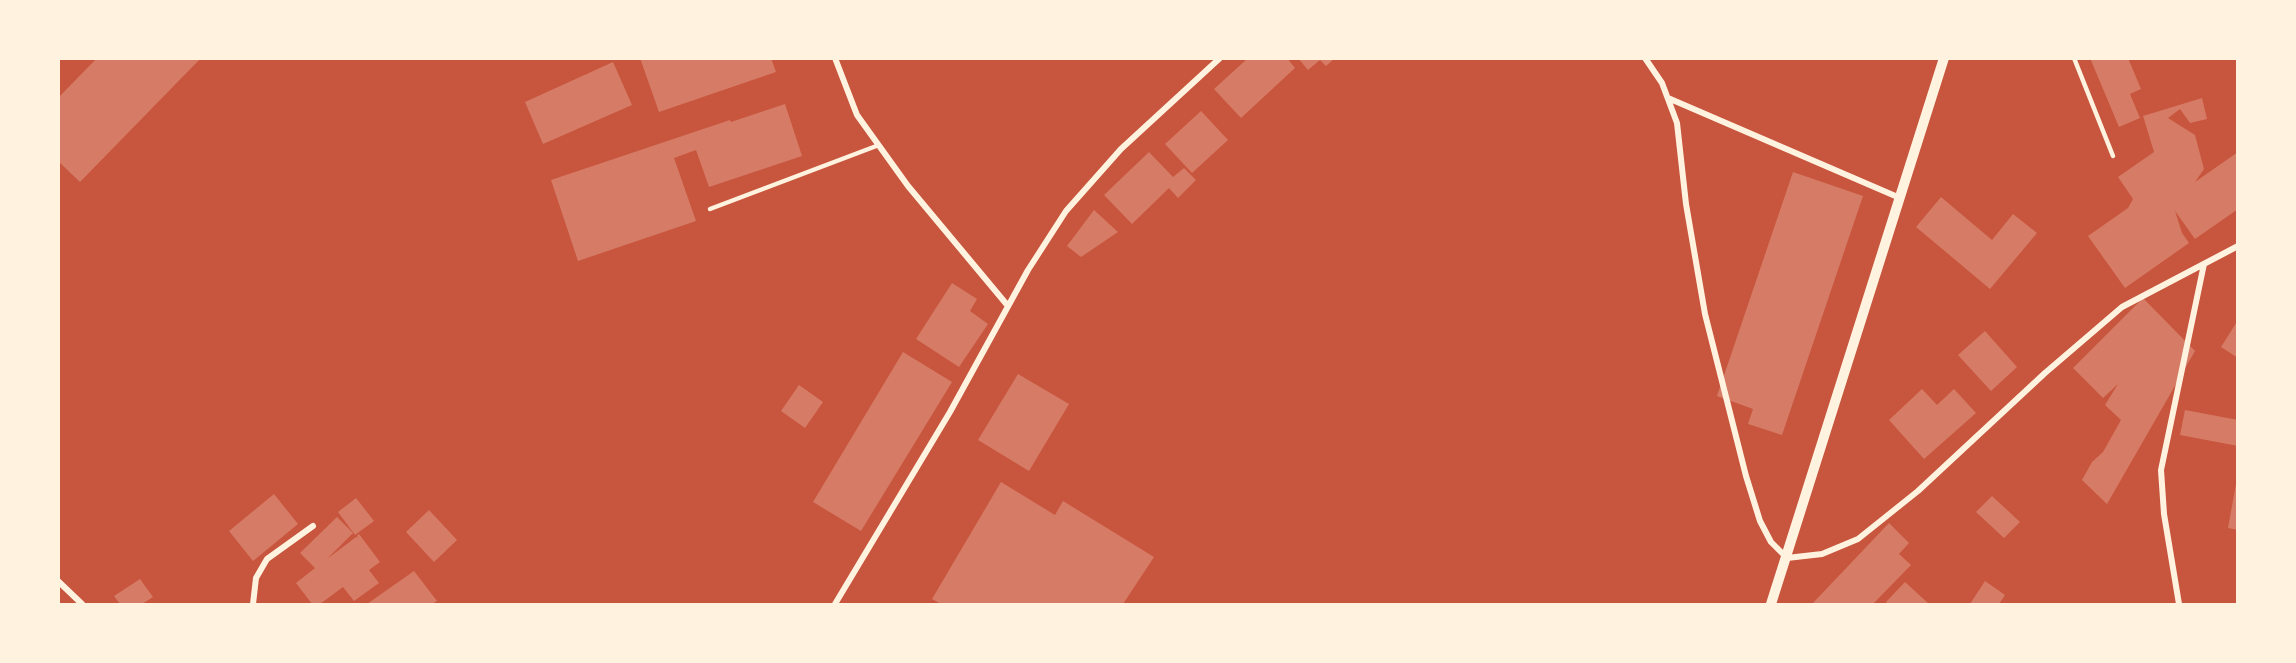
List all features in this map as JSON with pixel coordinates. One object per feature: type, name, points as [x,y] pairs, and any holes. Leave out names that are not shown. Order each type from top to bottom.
[{"type":"street","points":[[835,58],[857,115],[908,186],[1008,306]]},
{"type":"street","points":[[835,604],[950,412],[1028,270],[1065,211],[1121,149],[1220,58]]},
{"type":"street","points":[[1645,58],[1662,83],[1677,123],[1686,204],[1705,314],[1746,476],[1760,521],[1771,542],[1787,558]]},
{"type":"street","points":[[1771,604],[1944,58]]},
{"type":"street","points":[[1668,98],[1900,198]]},
{"type":"street","points":[[1787,558],[1822,554],[1858,539],[1918,491],[2044,373],[2122,307],[2238,246]]},
{"type":"street","points":[[2179,604],[2164,514],[2161,470],[2204,264]]},
{"type":"street","points":[[253,604],[256,578],[267,559],[313,526]]},
{"type":"street","points":[[58,581],[82,604]]},
{"type":"lane","points":[[2074,58],[2113,156]]},
{"type":"lane","points":[[710,208],[879,145]]},
{"type":"building","points":[[97,58],[201,58],[80,182],[58,161],[58,98]]},
{"type":"building","points":[[640,58],[771,58],[776,72],[659,112]]},
{"type":"building","points":[[1248,58],[1287,58],[1295,68],[1241,118],[1214,89]]},
{"type":"building","points":[[1298,58],[1335,58],[1326,66],[1320,60],[1308,70]]},
{"type":"building","points":[[2090,58],[2128,58],[2141,89],[2130,94],[2140,118],[2119,127]]},
{"type":"building","points":[[613,62],[632,105],[543,144],[525,102]]},
{"type":"building","points":[[2202,98],[2207,119],[2190,123],[2180,109],[2168,118],[2195,135],[2204,169],[2195,182],[2238,152],[2238,209],[2195,239],[2175,211],[2182,233],[2189,243],[2125,288],[2088,236],[2128,208],[2133,199],[2118,177],[2154,152],[2143,116]]},
{"type":"building","points":[[785,104],[802,156],[709,187],[696,150],[674,158],[696,221],[578,261],[551,180]]},
{"type":"building","points":[[1201,111],[1228,140],[1192,173],[1165,144]]},
{"type":"building","points":[[1149,152],[1173,177],[1184,168],[1196,180],[1178,198],[1169,188],[1132,224],[1104,195]]},
{"type":"building","points":[[1793,172],[1863,196],[1782,435],[1748,424],[1753,409],[1717,396]]},
{"type":"building","points":[[1941,197],[1992,240],[2013,214],[2037,233],[1990,289],[1916,227]]},
{"type":"building","points":[[1094,210],[1118,232],[1081,257],[1067,246]]},
{"type":"building","points":[[952,283],[977,299],[970,311],[988,324],[959,367],[916,339]]},
{"type":"building","points":[[2143,298],[2195,351],[2107,504],[2082,480],[2092,462],[2103,452],[2121,420],[2105,405],[2118,384],[2103,398],[2073,368]]},
{"type":"building","points":[[2238,320],[2238,358],[2221,347]]},
{"type":"building","points":[[1985,331],[2017,367],[1991,391],[1958,355]]},
{"type":"building","points":[[903,352],[952,382],[861,531],[813,502]]},
{"type":"building","points":[[1018,374],[1069,404],[1029,471],[978,440]]},
{"type":"building","points":[[799,385],[823,402],[805,428],[781,411]]},
{"type":"building","points":[[1922,389],[1937,405],[1954,389],[1976,413],[1924,459],[1889,420]]},
{"type":"building","points":[[2185,410],[2238,420],[2238,446],[2180,435]]},
{"type":"building","points":[[1001,482],[1055,515],[1063,501],[1154,557],[1123,604],[941,604],[932,599]]},
{"type":"building","points":[[2236,484],[2238,484],[2238,530],[2228,528]]},
{"type":"building","points":[[274,494],[298,524],[253,561],[229,531]]},
{"type":"building","points":[[1992,496],[2020,522],[2004,538],[1976,512]]},
{"type":"building","points":[[356,498],[374,521],[355,535],[338,512]]},
{"type":"building","points":[[429,510],[457,540],[434,562],[406,532]]},
{"type":"building","points":[[337,517],[353,533],[327,559],[356,537],[358,538],[359,534],[380,562],[369,570],[379,583],[354,601],[343,587],[320,604],[312,604],[296,583],[315,568],[300,553]]},
{"type":"building","points":[[1889,523],[1909,543],[1899,554],[1911,565],[1873,604],[1812,604]]},
{"type":"building","points":[[414,571],[437,601],[432,604],[367,604]]},
{"type":"building","points":[[140,579],[153,597],[142,604],[120,604],[114,596]]},
{"type":"building","points":[[1985,581],[2005,595],[1999,604],[1970,604]]},
{"type":"building","points":[[1905,582],[1929,604],[1888,604],[1886,602]]}]
